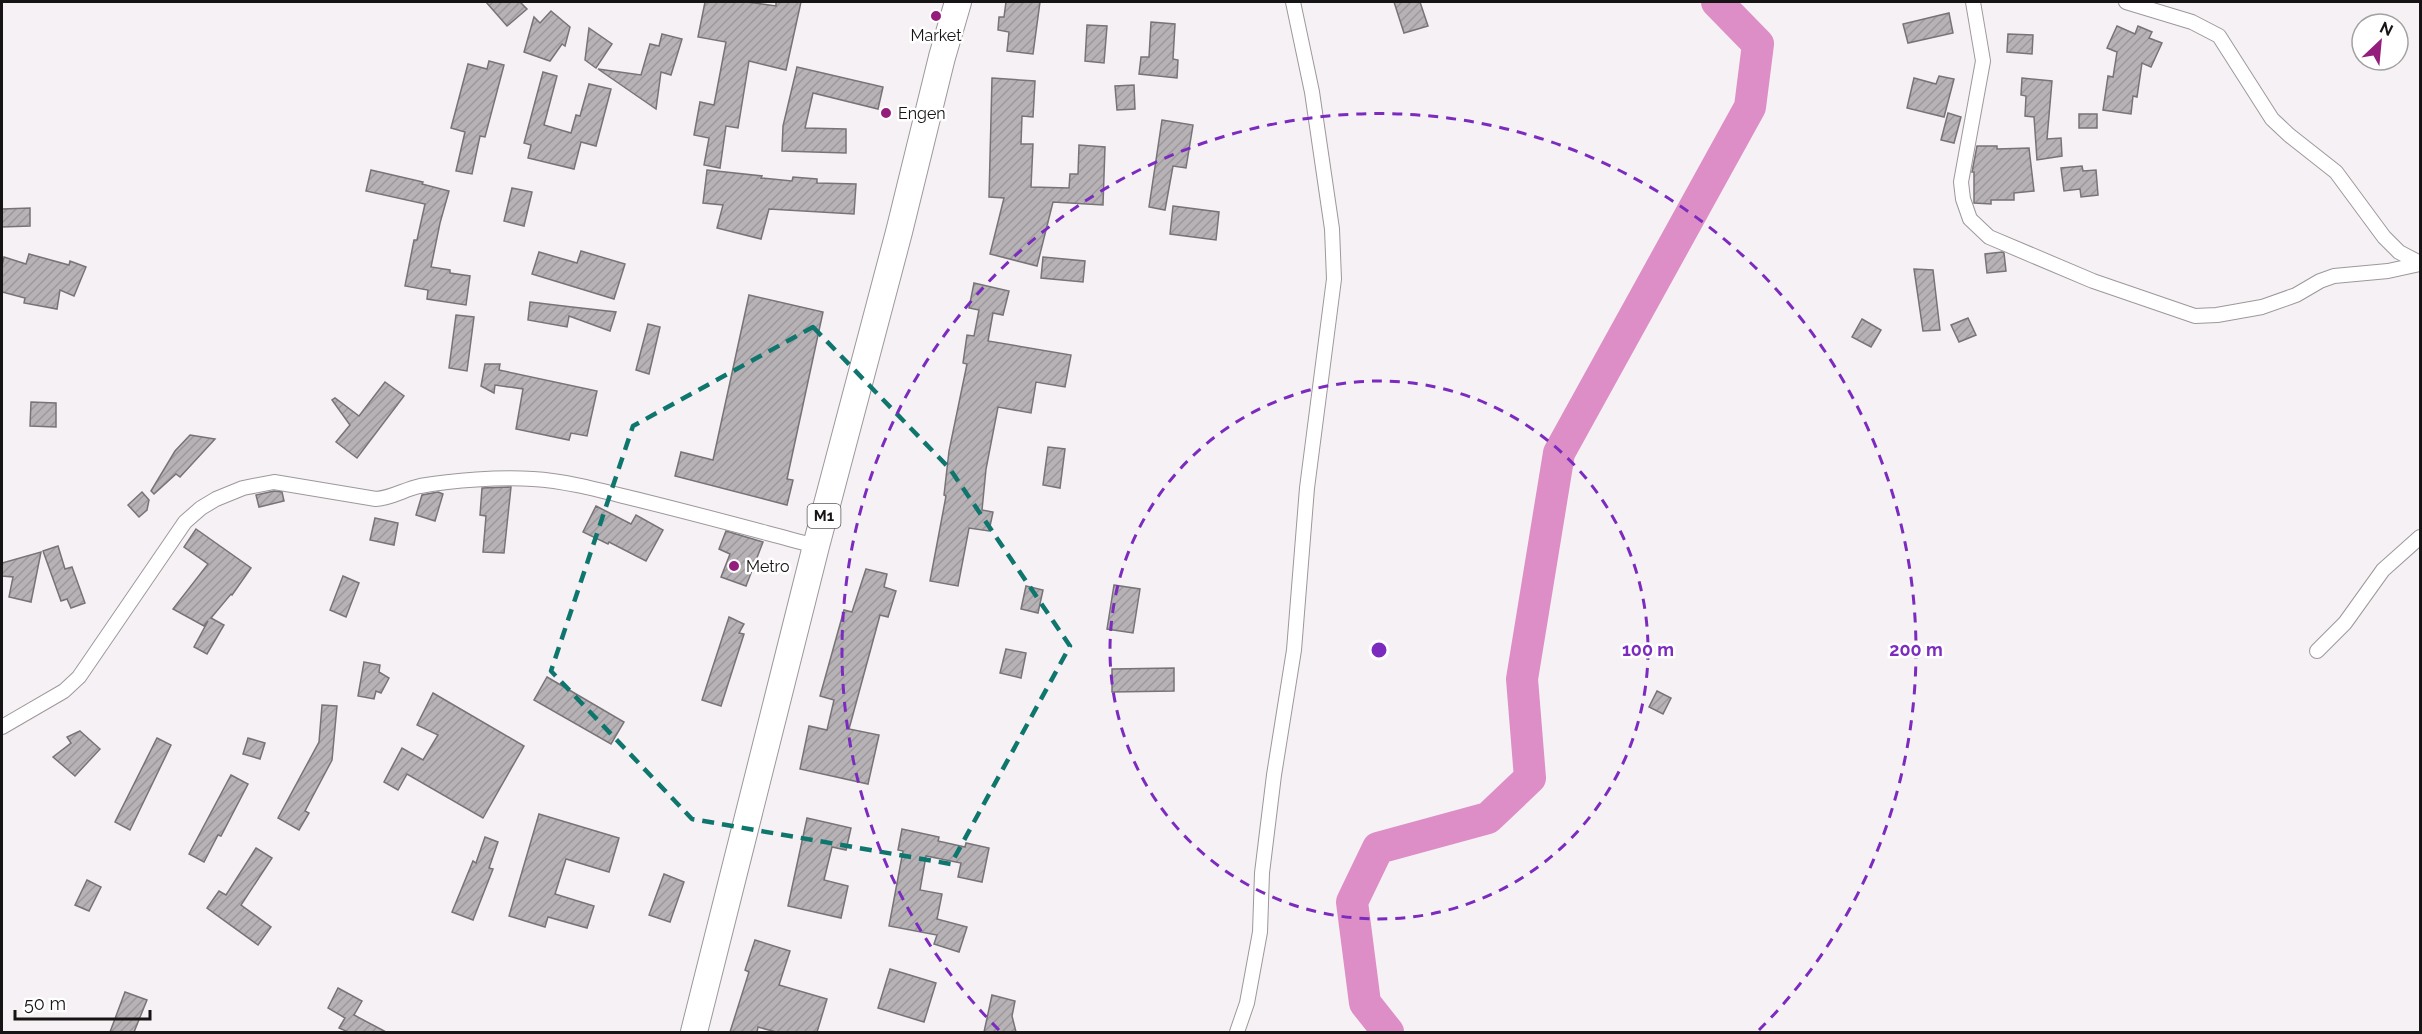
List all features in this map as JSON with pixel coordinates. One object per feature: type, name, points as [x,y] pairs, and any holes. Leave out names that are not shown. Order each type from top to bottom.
[{"type":"highway","name":"M1","points":[[694,1032],[816,546],[900,232],[942,57],[958,2]]},
{"type":"street","points":[[1237,1032],[1247,1003],[1260,932],[1262,873],[1274,775],[1294,650],[1307,488],[1334,279],[1332,229],[1312,92],[1293,2]]},
{"type":"street","points":[[1973,2],[1983,61],[1961,182],[1963,199],[1970,219],[1989,237],[2093,281],[2195,316],[2217,315],[2262,307],[2296,295],[2334,276],[2388,271],[2421,264]]},
{"type":"street","points":[[2126,2],[2192,22],[2218,36],[2272,119],[2336,172],[2384,237],[2399,252],[2421,264]]},
{"type":"street","points":[[2,727],[64,691],[79,677],[185,522],[216,499],[243,488],[274,482],[386,499],[416,487],[430,485],[482,479],[533,479],[575,485],[702,515],[816,546]]},
{"type":"street","points":[[2317,651],[2345,623],[2383,570],[2421,537]]},
{"type":"highlighted area","points":[[813,327],[950,469],[1070,646],[951,864],[692,819],[551,671],[633,426]]},
{"type":"building","points":[[486,2],[520,2],[527,9],[507,26]]},
{"type":"building","points":[[705,2],[747,2],[776,6],[776,2],[801,2],[786,70],[749,61],[738,128],[726,126],[720,168],[704,165],[709,138],[694,135],[700,102],[714,105],[726,42],[698,37]]},
{"type":"building","points":[[1006,2],[1040,2],[1033,54],[1007,51],[1009,32],[998,30],[999,17],[1004,17]]},
{"type":"building","points":[[1394,2],[1420,2],[1428,26],[1404,33]]},
{"type":"building","points":[[551,11],[570,27],[565,46],[562,44],[550,61],[524,52],[534,17],[540,23]]},
{"type":"building","points":[[1949,13],[1953,33],[1908,43],[1903,24]]},
{"type":"building","points":[[1151,22],[1175,24],[1173,59],[1178,60],[1177,78],[1139,74],[1141,57],[1149,57]]},
{"type":"building","points":[[1087,25],[1107,26],[1104,63],[1085,61]]},
{"type":"building","points":[[2117,26],[2135,34],[2138,26],[2152,32],[2149,38],[2162,43],[2151,67],[2142,63],[2137,97],[2133,96],[2131,114],[2103,110],[2108,76],[2113,77],[2117,52],[2107,48]]},
{"type":"building","points":[[589,28],[612,44],[596,68],[585,60]]},
{"type":"building","points":[[662,34],[682,39],[671,75],[661,72],[656,109],[598,69],[641,75],[650,44],[659,46]]},
{"type":"building","points":[[2008,34],[2033,35],[2032,54],[2007,52]]},
{"type":"building","points":[[489,61],[504,65],[485,137],[480,136],[472,174],[456,171],[465,132],[451,128],[468,64],[487,69]]},
{"type":"building","points":[[797,67],[883,87],[878,109],[813,93],[805,128],[846,129],[846,153],[782,151],[783,126]]},
{"type":"building","points":[[543,72],[557,76],[544,125],[571,133],[576,115],[580,116],[589,84],[611,89],[596,146],[581,142],[574,169],[528,158],[531,145],[524,143]]},
{"type":"building","points":[[1939,76],[1954,79],[1944,117],[1907,108],[1914,78],[1936,84]]},
{"type":"building","points":[[992,78],[1035,81],[1033,117],[1022,116],[1021,144],[1033,144],[1031,187],[1069,188],[1070,174],[1078,174],[1079,145],[1105,147],[1103,205],[1053,202],[1037,266],[990,254],[1004,198],[989,197]]},
{"type":"building","points":[[2022,78],[2052,81],[2047,139],[2061,138],[2062,156],[2037,160],[2034,117],[2025,116],[2026,96],[2021,95]]},
{"type":"building","points":[[1134,85],[1135,109],[1117,110],[1115,86]]},
{"type":"building","points":[[1948,113],[1961,117],[1954,143],[1941,140]]},
{"type":"building","points":[[2079,114],[2097,114],[2097,128],[2079,128]]},
{"type":"building","points":[[1162,120],[1193,125],[1186,168],[1173,166],[1165,210],[1149,207]]},
{"type":"building","points":[[1977,146],[1997,146],[1997,149],[2029,148],[2034,191],[2014,193],[2014,200],[1991,200],[1991,204],[1974,203],[1974,172],[1972,172]]},
{"type":"building","points":[[2082,166],[2083,171],[2096,170],[2098,195],[2081,197],[2080,189],[2064,191],[2061,168]]},
{"type":"building","points":[[371,170],[423,182],[422,184],[449,191],[431,267],[470,276],[466,305],[427,299],[428,290],[405,286],[414,240],[417,240],[425,204],[366,191]]},
{"type":"building","points":[[707,170],[792,181],[793,177],[817,179],[817,183],[856,184],[854,214],[769,209],[761,239],[717,228],[723,205],[703,203]]},
{"type":"building","points":[[512,188],[532,192],[524,226],[504,221]]},
{"type":"building","points":[[1173,206],[1219,212],[1216,240],[1170,234]]},
{"type":"building","points":[[30,208],[30,226],[2,227],[2,209]]},
{"type":"building","points":[[581,251],[625,264],[614,299],[532,274],[539,252],[577,263]]},
{"type":"building","points":[[2002,252],[2006,271],[1987,273],[1985,254]]},
{"type":"building","points":[[29,254],[69,265],[70,261],[86,267],[74,296],[60,290],[57,309],[24,303],[25,298],[2,292],[4,257],[26,264]]},
{"type":"building","points":[[1043,257],[1085,261],[1083,282],[1041,278]]},
{"type":"building","points":[[1914,269],[1933,270],[1940,330],[1923,331]]},
{"type":"building","points":[[974,283],[1009,291],[1003,315],[993,313],[988,341],[1071,355],[1065,387],[1036,382],[1031,413],[998,407],[986,469],[982,510],[993,512],[989,531],[969,528],[958,586],[930,581],[946,496],[944,495],[949,451],[967,364],[963,363],[967,335],[974,336],[979,310],[969,308]]},
{"type":"building","points":[[749,295],[823,312],[787,479],[793,480],[787,505],[675,476],[681,452],[713,460]]},
{"type":"building","points":[[530,302],[616,312],[610,331],[569,316],[567,327],[528,320]]},
{"type":"building","points":[[456,315],[474,317],[467,371],[449,368]]},
{"type":"building","points":[[1968,318],[1976,335],[1959,342],[1951,325]]},
{"type":"building","points":[[1862,319],[1881,330],[1871,347],[1852,337]]},
{"type":"building","points":[[648,324],[660,327],[649,374],[636,370]]},
{"type":"building","points":[[485,364],[500,364],[499,370],[597,391],[587,436],[571,433],[569,440],[516,429],[523,389],[495,385],[494,393],[481,386]]},
{"type":"building","points":[[385,382],[404,396],[357,458],[336,442],[350,425],[332,400],[335,398],[359,416]]},
{"type":"building","points":[[31,402],[56,403],[56,427],[30,426]]},
{"type":"building","points":[[190,435],[215,439],[180,477],[176,474],[154,494],[151,491],[175,451]]},
{"type":"building","points":[[1048,447],[1065,449],[1060,488],[1043,485]]},
{"type":"building","points":[[511,487],[504,553],[483,552],[486,516],[480,515],[482,488]]},
{"type":"building","points":[[274,491],[282,492],[284,501],[259,507],[256,495]]},
{"type":"building","points":[[142,492],[149,500],[147,510],[139,517],[128,505]]},
{"type":"building","points":[[438,492],[443,494],[435,521],[416,515],[422,495]]},
{"type":"building","points":[[596,506],[631,524],[636,515],[663,530],[646,561],[583,532]]},
{"type":"building","points":[[375,518],[398,523],[394,545],[370,540]]},
{"type":"building","points":[[196,529],[251,568],[232,595],[211,618],[224,625],[207,654],[194,647],[208,621],[204,626],[173,609],[208,564],[184,547]]},
{"type":"building","points":[[726,531],[763,542],[746,586],[721,577],[730,554],[719,549]]},
{"type":"building","points":[[58,546],[65,569],[72,567],[85,603],[71,608],[67,599],[61,601],[43,551]]},
{"type":"building","points":[[41,552],[31,602],[9,597],[13,577],[2,576],[2,563]]},
{"type":"building","points":[[866,569],[887,574],[884,587],[896,591],[888,617],[880,615],[849,729],[879,735],[868,784],[800,769],[809,726],[827,730],[834,700],[820,696],[844,610],[852,612]]},
{"type":"building","points":[[343,576],[359,583],[346,617],[330,610]]},
{"type":"building","points":[[1114,585],[1140,589],[1133,633],[1107,629]]},
{"type":"building","points":[[1026,586],[1043,590],[1038,613],[1021,609]]},
{"type":"building","points":[[729,617],[744,624],[739,633],[744,634],[721,706],[702,700]]},
{"type":"building","points":[[1006,649],[1026,653],[1021,678],[1000,673]]},
{"type":"building","points":[[364,662],[380,665],[379,672],[389,678],[381,693],[376,691],[374,699],[358,696]]},
{"type":"building","points":[[1174,668],[1174,691],[1112,692],[1112,669]]},
{"type":"building","points":[[547,677],[624,722],[611,744],[534,700]]},
{"type":"building","points":[[1657,691],[1671,698],[1663,714],[1649,707]]},
{"type":"building","points":[[433,693],[524,746],[483,818],[407,774],[398,790],[384,782],[402,748],[423,760],[438,735],[417,725]]},
{"type":"building","points":[[322,705],[337,706],[332,760],[305,811],[309,813],[299,830],[278,818],[319,742]]},
{"type":"building","points":[[80,731],[100,749],[75,776],[53,757],[71,743],[67,737]]},
{"type":"building","points":[[157,738],[171,745],[130,830],[115,822]]},
{"type":"building","points":[[248,738],[265,743],[260,759],[243,754]]},
{"type":"building","points":[[231,775],[248,784],[221,836],[218,835],[204,862],[189,854]]},
{"type":"building","points":[[539,814],[619,838],[609,872],[566,859],[555,894],[594,906],[587,928],[548,917],[545,927],[509,916]]},
{"type":"building","points":[[807,818],[851,828],[846,850],[832,847],[824,880],[848,886],[841,918],[788,906]]},
{"type":"building","points":[[902,829],[939,837],[938,841],[965,847],[966,843],[989,848],[982,882],[958,877],[961,863],[926,856],[920,890],[942,894],[937,919],[967,927],[959,952],[934,944],[937,935],[889,926],[903,851],[898,850]]},
{"type":"building","points":[[485,837],[498,842],[489,868],[493,869],[473,920],[452,912],[473,861],[476,863]]},
{"type":"building","points":[[256,848],[272,858],[241,905],[271,927],[258,945],[207,908],[219,891],[226,895]]},
{"type":"building","points":[[664,874],[684,882],[670,922],[649,915]]},
{"type":"building","points":[[87,880],[101,887],[89,911],[75,905]]},
{"type":"building","points":[[755,940],[790,951],[779,985],[827,999],[817,1032],[776,1032],[758,1027],[757,1032],[730,1032],[749,972],[745,970]]},
{"type":"building","points":[[890,969],[936,983],[924,1022],[878,1008]]},
{"type":"building","points":[[338,988],[362,1001],[354,1015],[386,1032],[348,1032],[339,1028],[345,1018],[328,1008]]},
{"type":"building","points":[[125,992],[147,1000],[134,1032],[110,1032]]},
{"type":"building","points":[[992,995],[1015,1001],[1012,1016],[1016,1032],[984,1032]]},
{"type":"waterway","points":[[1388,1032],[1365,1003],[1352,902],[1378,848],[1488,818],[1530,778],[1522,679],[1559,453],[1750,107],[1758,44],[1717,2]]},
{"type":"place","name":"Market","points":[[936,16]]},
{"type":"place","name":"Engen","points":[[886,113]]},
{"type":"place","name":"Metro","points":[[734,566]]}]
